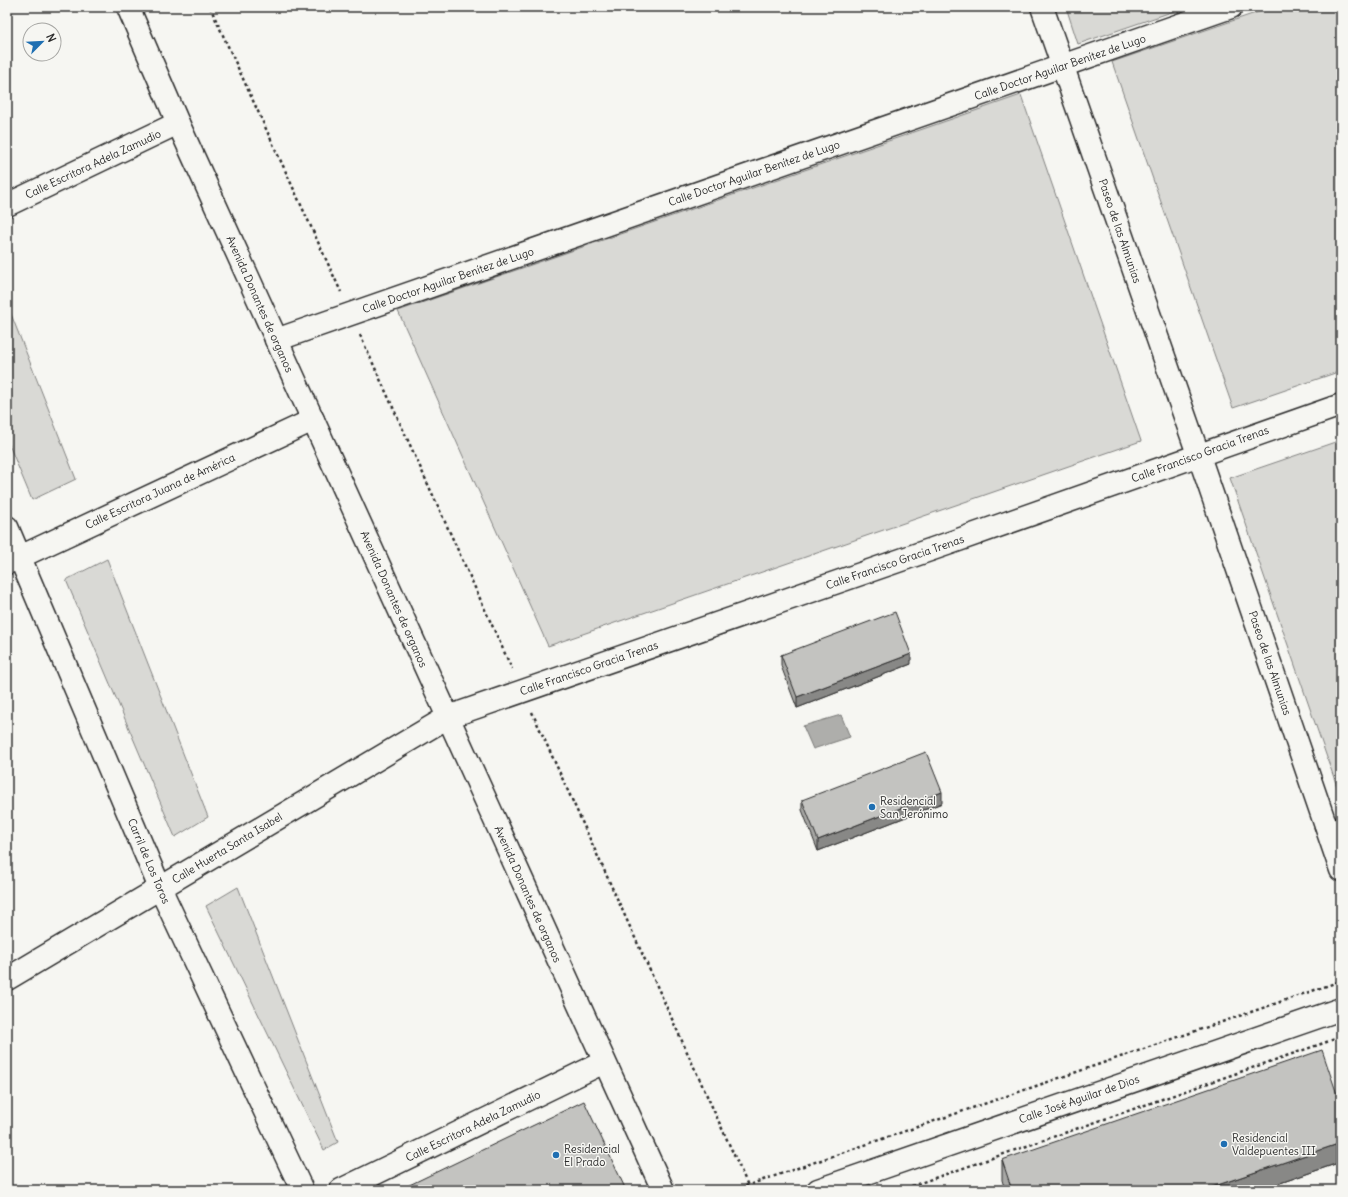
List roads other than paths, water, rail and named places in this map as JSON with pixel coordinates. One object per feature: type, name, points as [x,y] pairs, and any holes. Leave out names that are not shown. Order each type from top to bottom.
[{"type":"street","name":"Avenida Donantes de organos","points":[[128,7],[178,124],[663,1190]]},
{"type":"street","name":"Paseo de las Almunias","points":[[1042,7],[1199,455],[1341,870]]},
{"type":"street","name":"Calle Doctor Aguilar Benítez de Lugo","points":[[276,340],[1231,7]]},
{"type":"street","name":"Calle Escritora Adela Zamudio","points":[[7,204],[178,124]]},
{"type":"street","name":"Calle Francisco Gracia Trenas","points":[[448,717],[1341,405]]},
{"type":"street","name":"Calle Escritora Juana de América","points":[[13,560],[313,420]]},
{"type":"street","name":"Carril de Los Toros","points":[[7,527],[13,560],[160,888],[302,1190]]},
{"type":"street","name":"Calle Huerta Santa Isabel","points":[[7,979],[448,717]]},
{"type":"street","name":"Calle José Aguilar de Dios","points":[[818,1190],[1341,1009]]},
{"type":"street","name":"Calle Escritora Adela Zamudio","points":[[341,1190],[604,1062]]},
{"type":"place","name":"Residencial San Jerónimo","points":[[872,807]]},
{"type":"place","name":"Residencial Valdepuentes III","points":[[1224,1144]]},
{"type":"place","name":"Residencial El Prado","points":[[556,1155]]}]
